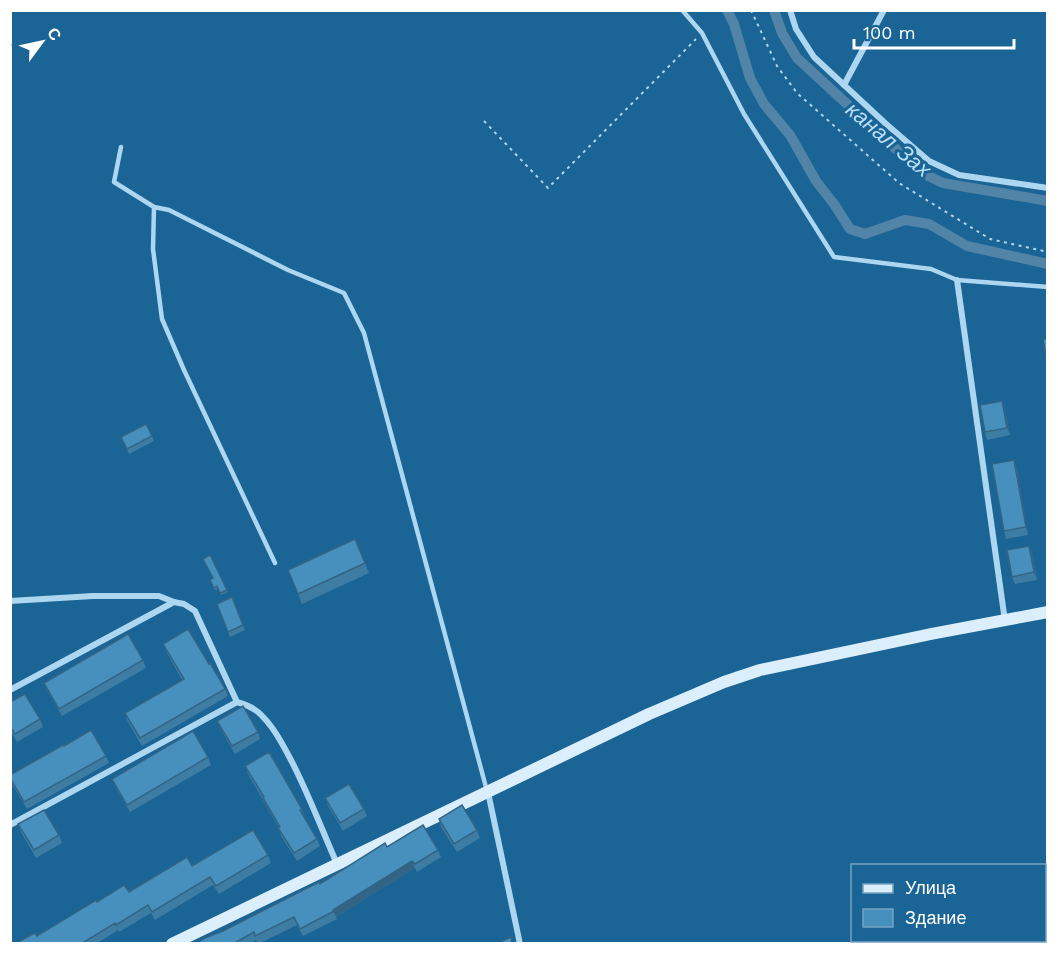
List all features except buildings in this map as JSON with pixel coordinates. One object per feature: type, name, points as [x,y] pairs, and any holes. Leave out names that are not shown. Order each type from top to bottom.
[{"type":"main road","points":[[172,944],[678,700],[742,675],[920,636],[1047,612]]},
{"type":"street","points":[[790,10],[796,29],[814,57],[929,161],[959,175],[1047,188]]},
{"type":"street","points":[[844,85],[884,10]]},
{"type":"street","points":[[957,280],[1005,621]]},
{"type":"street","points":[[10,601],[93,596],[159,596],[184,604],[195,611],[237,702]]},
{"type":"street","points":[[10,690],[174,602]]},
{"type":"street","points":[[10,825],[237,702],[257,712],[282,744],[303,784],[337,864]]},
{"type":"street","points":[[487,791],[520,944]]},
{"type":"lane","points":[[682,10],[702,33],[744,114],[834,256],[931,269],[957,280],[1047,286]]},
{"type":"lane","points":[[121,147],[114,182],[154,207],[169,210],[288,270],[344,293],[364,333],[487,791]]},
{"type":"lane","points":[[154,207],[153,249],[162,319],[275,563]]},
{"type":"path","points":[[752,10],[777,66],[797,93],[899,183],[990,239],[1047,252]]},
{"type":"path","points":[[484,121],[548,188],[702,33]]},
{"type":"waterway","points":[[727,10],[734,24],[750,78],[764,104],[790,135],[816,181],[850,229],[865,234],[905,220],[929,224],[967,246],[1048,264]]},
{"type":"waterway","name":"канал Зах","points":[[774,10],[782,33],[797,58],[922,173],[943,183],[1048,201]]}]
